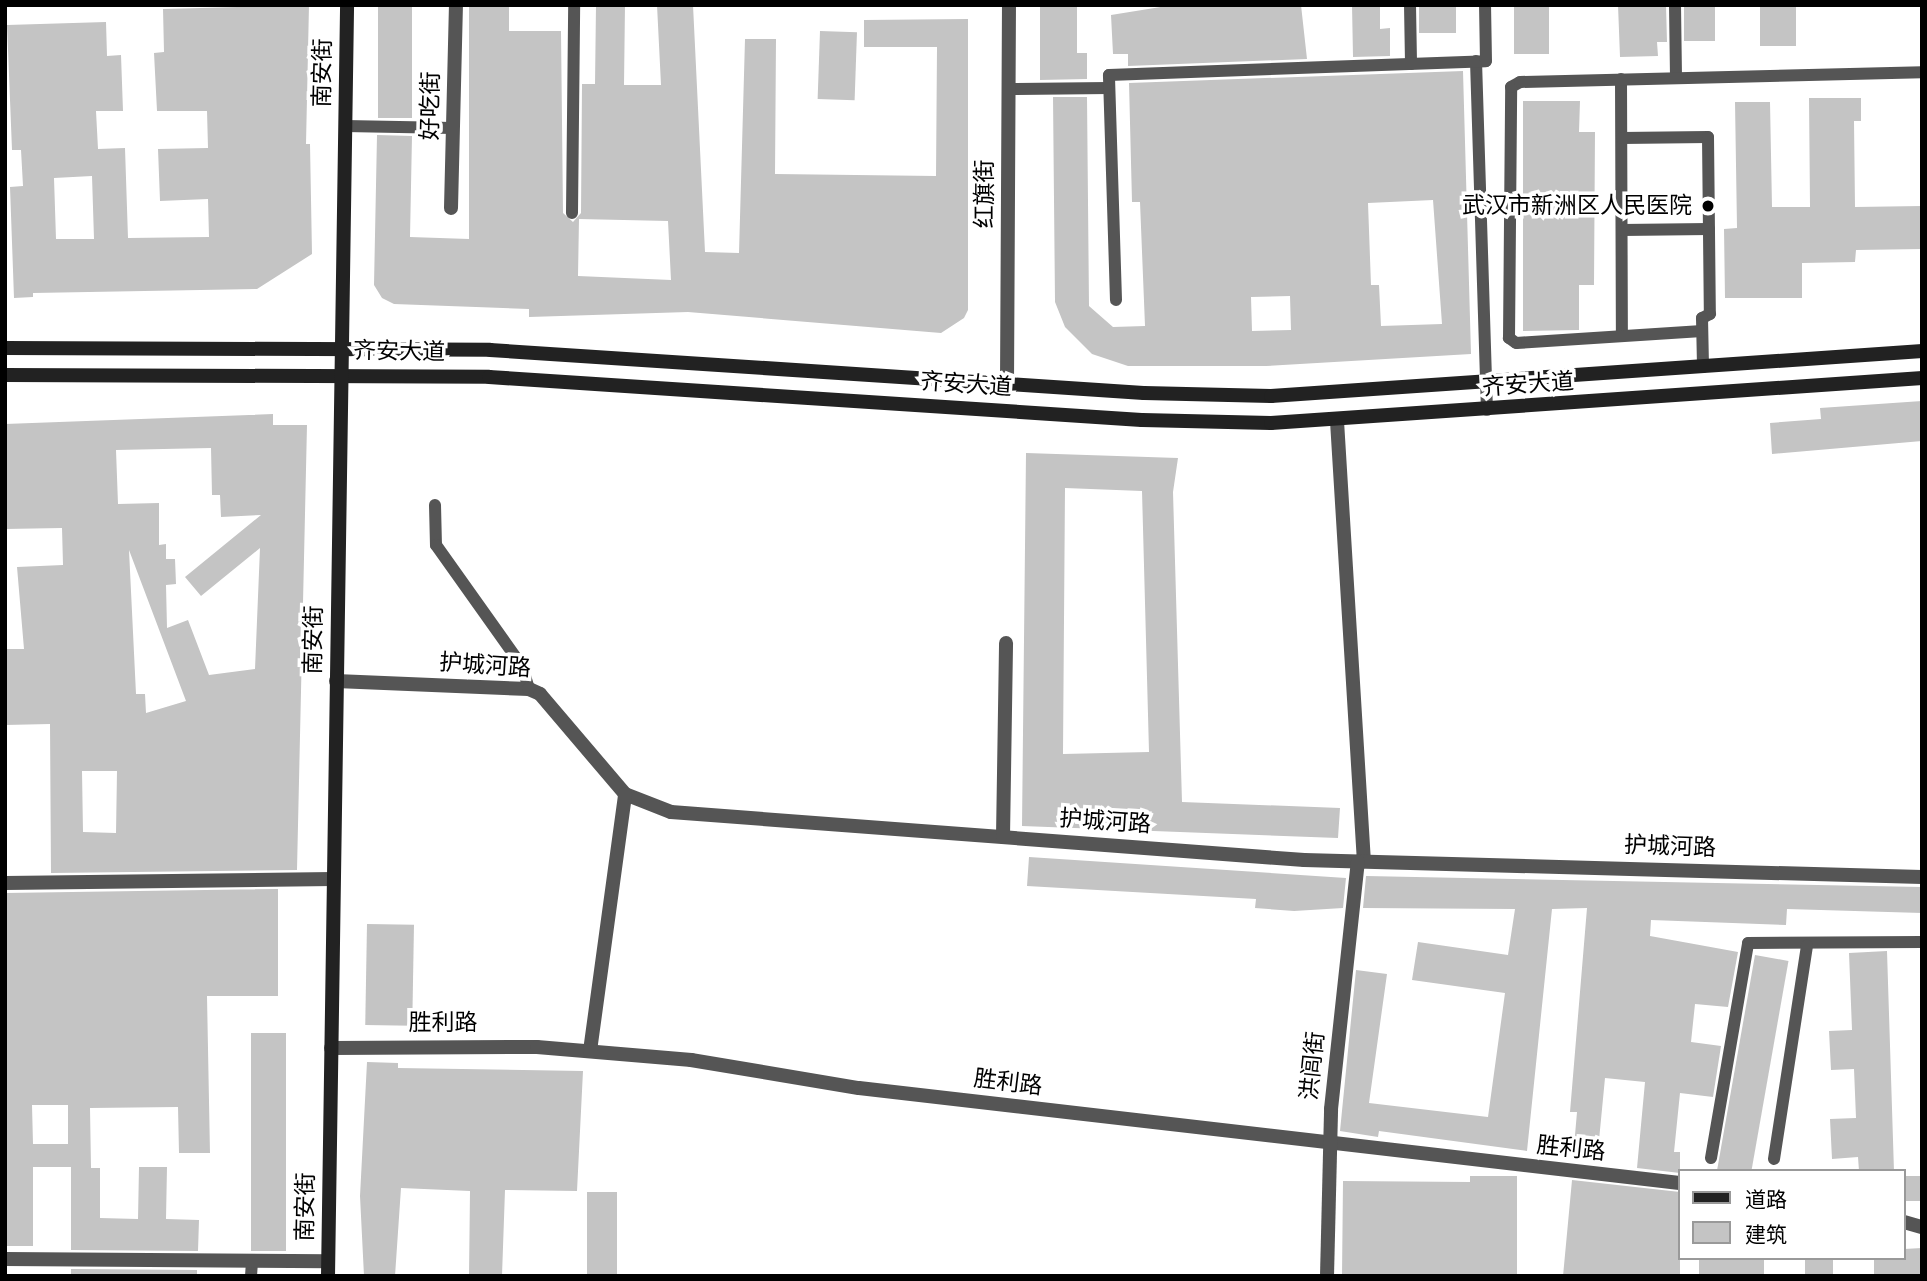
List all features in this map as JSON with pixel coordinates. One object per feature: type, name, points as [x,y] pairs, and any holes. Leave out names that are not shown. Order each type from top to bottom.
[{"type":"main road","name":"南安街","points":[[328,1268],[347,5]]},
{"type":"main road","name":"齐安大道","points":[[5,348],[341,346],[607,356],[1007,384],[1245,396],[1487,384],[1922,351]]},
{"type":"main road","name":"齐安大道","points":[[5,375],[341,373],[605,383],[1142,420],[1337,421],[1922,378]]},
{"type":"street","name":"好吃街","points":[[452,208],[456,5]]},
{"type":"street","name":"红旗街","points":[[1007,384],[1009,5]]},
{"type":"street","name":"洪闾街","points":[[1327,1276],[1329,1146],[1361,861],[1337,421]]},
{"type":"street","points":[[1003,837],[1006,643]]},
{"type":"street","name":"护城河路","points":[[336,681],[529,688],[540,694],[625,794],[671,812],[1361,861],[1922,877]]},
{"type":"street","points":[[590,1051],[625,794]]},
{"type":"street","points":[[5,883],[333,879]]},
{"type":"street","name":"胜利路","points":[[331,1048],[590,1051],[1329,1146],[1678,1183]]},
{"type":"street","points":[[5,1259],[251,1261],[328,1268]]},
{"type":"lane","points":[[572,213],[574,5]]},
{"type":"lane","points":[[1410,5],[1411,64]]},
{"type":"lane","points":[[1116,300],[1109,75],[1486,61],[1485,5]]},
{"type":"lane","points":[[1675,5],[1676,78]]},
{"type":"lane","points":[[1476,61],[1487,411]]},
{"type":"lane","points":[[1702,331],[1516,343],[1509,338],[1507,99],[1511,87],[1520,82],[1922,72]]},
{"type":"lane","points":[[1621,79],[1622,336]]},
{"type":"lane","points":[[1009,89],[1109,88]]},
{"type":"lane","points":[[345,126],[453,128]]},
{"type":"lane","points":[[1622,138],[1708,137],[1710,314],[1702,318],[1703,367]]},
{"type":"lane","points":[[1622,230],[1709,229]]},
{"type":"lane","points":[[435,505],[436,545],[522,666],[529,688]]},
{"type":"lane","points":[[1711,1157],[1748,943],[1807,946],[1845,938],[1922,942]]},
{"type":"lane","points":[[1774,1159],[1807,946]]},
{"type":"lane","points":[[251,1261],[251,1276]]},
{"type":"building","points":[[309,5],[306,144],[310,144],[312,254],[257,289],[33,293],[33,297],[14,298],[10,187],[23,186],[21,150],[12,150],[7,25],[106,22],[107,56],[121,55],[123,111],[96,111],[98,149],[125,148],[128,238],[209,237],[208,199],[160,201],[158,149],[208,148],[207,111],[157,111],[154,53],[164,52],[163,9]],"holes":[[[92,176],[94,239],[56,239],[54,178]]]},
{"type":"building","points":[[378,5],[412,5],[412,118],[378,118]]},
{"type":"building","points":[[469,5],[509,6],[509,31],[561,31],[563,213],[573,222],[581,213],[582,84],[595,84],[596,5],[625,5],[624,85],[661,85],[657,5],[693,5],[705,252],[739,253],[745,39],[776,39],[775,174],[936,176],[937,47],[864,47],[864,20],[968,19],[968,310],[964,318],[941,333],[688,312],[529,317],[529,309],[394,304],[382,298],[374,285],[377,135],[412,136],[410,237],[469,239]],"holes":[[[579,219],[668,221],[671,280],[578,276]]]},
{"type":"building","points":[[1173,5],[1301,5],[1307,59],[1128,66],[1128,54],[1113,54],[1111,15]]},
{"type":"building","points":[[1352,5],[1380,5],[1380,29],[1390,28],[1390,56],[1353,57]]},
{"type":"building","points":[[1419,5],[1456,5],[1456,33],[1419,33]]},
{"type":"building","points":[[1514,5],[1549,5],[1549,54],[1514,54]]},
{"type":"building","points":[[1618,5],[1666,5],[1667,42],[1657,42],[1658,56],[1620,57]]},
{"type":"building","points":[[1684,5],[1715,5],[1715,41],[1684,41]]},
{"type":"building","points":[[1760,5],[1796,5],[1796,46],[1760,46]]},
{"type":"building","points":[[1040,6],[1077,7],[1077,53],[1087,53],[1087,79],[1040,80]]},
{"type":"building","points":[[820,31],[857,32],[855,100],[818,99]]},
{"type":"building","points":[[1463,71],[1471,354],[1266,366],[1128,366],[1092,354],[1065,327],[1055,302],[1053,97],[1087,97],[1089,306],[1113,327],[1145,326],[1140,202],[1132,202],[1129,83]],"holes":[[[1433,200],[1442,324],[1381,326],[1379,285],[1371,285],[1368,203]],[[1290,296],[1291,330],[1252,331],[1251,297]]]},
{"type":"building","points":[[1809,98],[1861,98],[1861,121],[1854,121],[1855,207],[1922,206],[1922,249],[1856,250],[1855,262],[1802,263],[1802,298],[1725,298],[1724,229],[1737,228],[1735,102],[1770,102],[1772,207],[1810,207]]},
{"type":"building","points":[[1523,101],[1580,101],[1579,132],[1595,132],[1594,285],[1579,285],[1579,330],[1523,331]]},
{"type":"building","points":[[1922,401],[1922,441],[1772,454],[1770,423],[1821,419],[1820,408]]},
{"type":"building","points":[[273,414],[273,425],[307,425],[297,870],[51,873],[50,724],[5,725],[5,649],[24,649],[17,567],[63,565],[62,528],[5,529],[5,424]],"holes":[[[211,448],[212,495],[220,495],[221,517],[261,515],[185,577],[201,596],[260,548],[255,669],[209,675],[188,620],[167,628],[166,585],[176,584],[175,559],[166,559],[166,544],[159,545],[159,503],[118,504],[116,450]],[[129,550],[186,701],[146,713],[145,694],[136,694]],[[82,771],[117,771],[116,833],[83,832]]]},
{"type":"building","points":[[1026,453],[1178,458],[1173,492],[1182,802],[1340,808],[1338,838],[1022,826]],"holes":[[[1065,488],[1142,491],[1149,752],[1063,754]]]},
{"type":"building","points":[[1029,857],[1346,878],[1343,908],[1294,911],[1255,908],[1256,899],[1027,886]]},
{"type":"building","points":[[1366,876],[1922,887],[1922,913],[1787,909],[1786,925],[1651,920],[1650,936],[1738,952],[1728,1007],[1695,1004],[1691,1042],[1721,1046],[1713,1097],[1680,1093],[1674,1152],[1680,1152],[1678,1173],[1637,1168],[1645,1082],[1605,1078],[1597,1161],[1573,1158],[1577,1112],[1570,1112],[1587,908],[1552,909],[1527,1151],[1379,1131],[1378,1137],[1340,1131],[1356,970],[1387,974],[1369,1103],[1488,1117],[1505,993],[1412,980],[1418,942],[1508,955],[1515,909],[1363,908]]},
{"type":"building","points":[[278,889],[278,996],[207,996],[210,1153],[179,1153],[178,1107],[90,1108],[91,1168],[100,1168],[100,1218],[138,1219],[139,1167],[167,1167],[166,1219],[199,1220],[198,1251],[71,1250],[71,1167],[33,1167],[33,1246],[5,1246],[5,893]],"holes":[[[32,1105],[68,1105],[68,1144],[33,1144]]]},
{"type":"building","points":[[367,924],[414,925],[412,1026],[365,1025]]},
{"type":"building","points":[[1887,951],[1894,1169],[1859,1169],[1858,1157],[1832,1159],[1830,1119],[1856,1118],[1854,1069],[1831,1070],[1829,1031],[1852,1030],[1849,953]]},
{"type":"building","points":[[1755,955],[1788,961],[1752,1169],[1717,1169]]},
{"type":"building","points":[[251,1033],[286,1033],[286,1251],[251,1251]]},
{"type":"building","points":[[367,1062],[398,1063],[398,1068],[583,1071],[577,1191],[505,1190],[502,1276],[469,1276],[470,1191],[401,1188],[395,1276],[364,1276],[360,1196]]},
{"type":"building","points":[[1470,1176],[1517,1176],[1517,1276],[1342,1276],[1343,1181],[1470,1182]]},
{"type":"building","points":[[1906,1176],[1922,1176],[1922,1201],[1906,1201]]},
{"type":"building","points":[[1572,1180],[1678,1192],[1680,1276],[1563,1276]]},
{"type":"building","points":[[587,1192],[617,1192],[617,1276],[587,1276]]},
{"type":"building","points":[[1922,1248],[1922,1276],[1874,1276],[1874,1260],[1906,1260],[1906,1249]]},
{"type":"building","points":[[1699,1260],[1764,1260],[1764,1276],[1699,1276]]},
{"type":"building","points":[[1805,1260],[1833,1260],[1833,1276],[1805,1276]]},
{"type":"building","points":[[71,1269],[197,1270],[197,1276],[71,1276]]},
{"type":"place","name":"武汉市新洲区人民医院","points":[[1708,206]]}]
